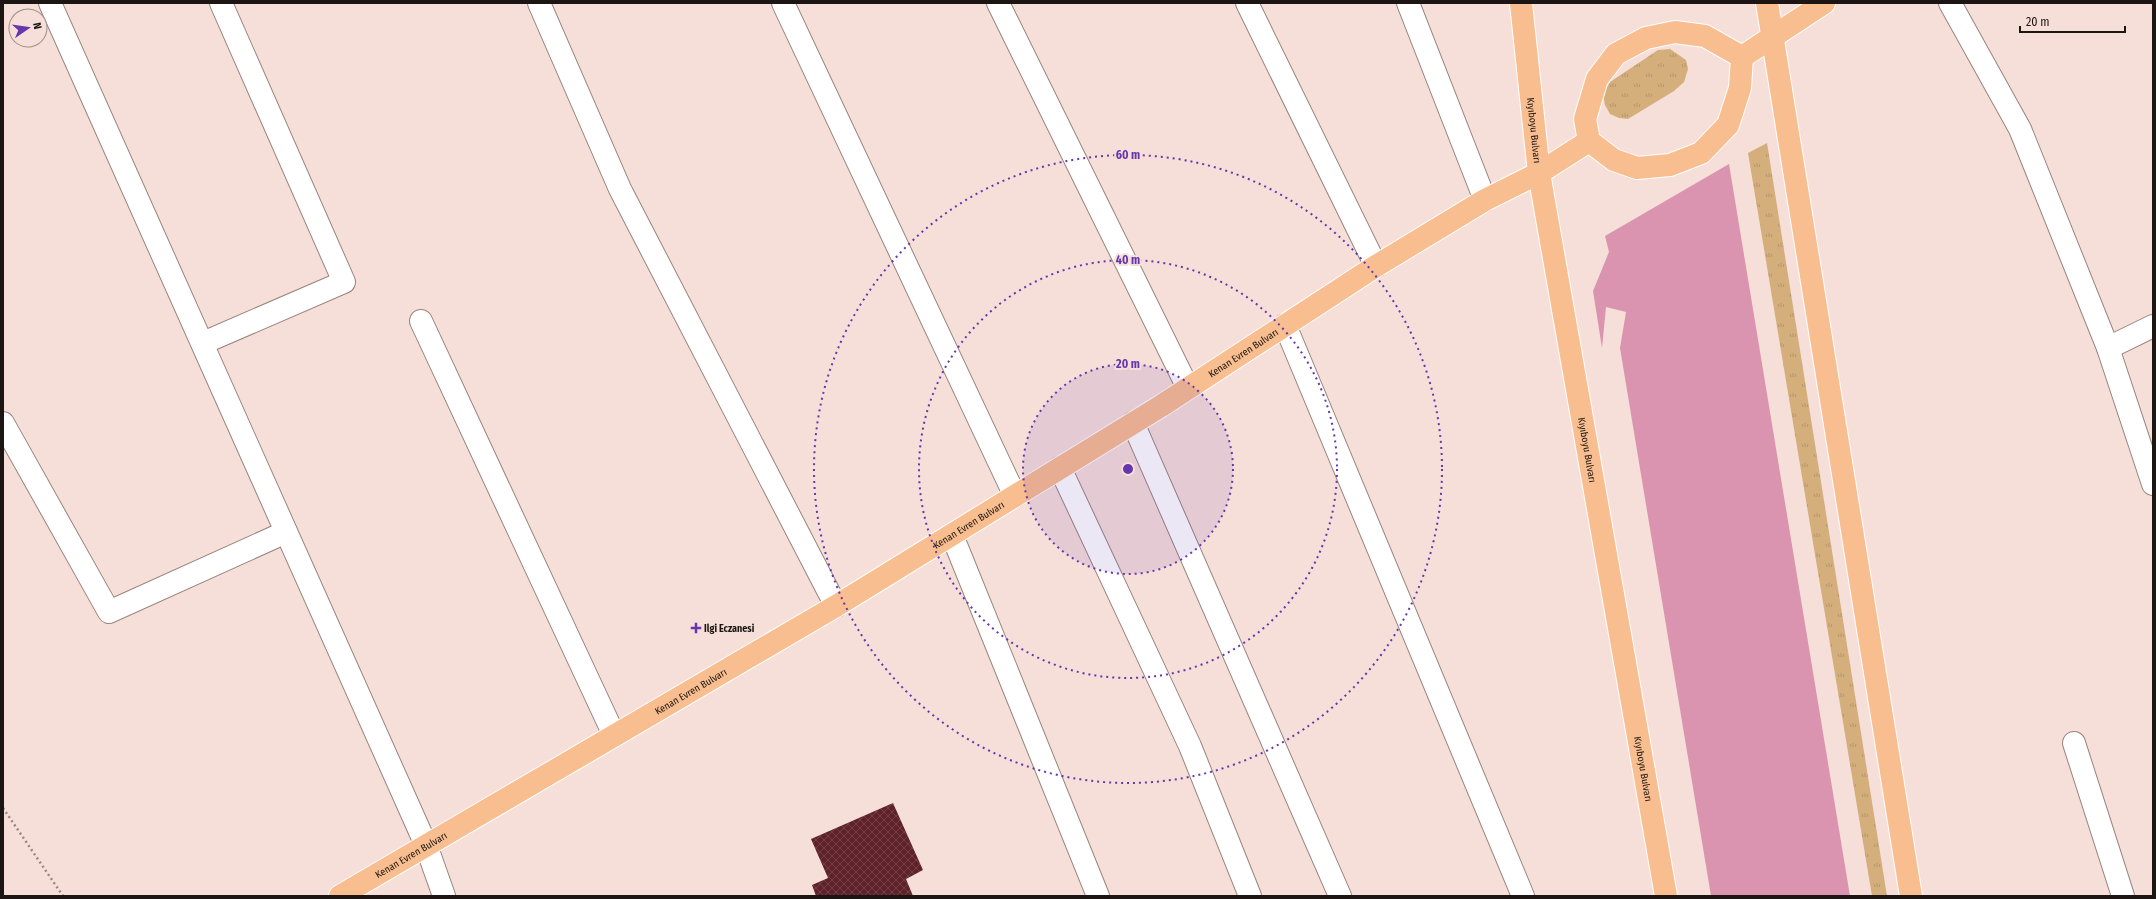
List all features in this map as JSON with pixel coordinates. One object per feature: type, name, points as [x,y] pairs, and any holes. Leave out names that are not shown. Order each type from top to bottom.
[{"type":"main road","name":"Kıyıboyu Bulvarı","points":[[1521,3],[1539,173],[1666,896]]},
{"type":"main road","points":[[1767,3],[1911,896]]},
{"type":"main road","points":[[1742,57],[1824,3]]},
{"type":"main road","points":[[1675,32],[1705,36],[1742,57],[1740,88],[1728,125],[1701,152],[1670,165],[1637,168],[1614,160],[1589,141],[1585,119],[1597,79],[1616,54],[1646,38],[1675,32]]},
{"type":"main road","name":"Kenan Evren Bulvarı","points":[[340,896],[836,606],[1133,423],[1376,266],[1485,200],[1539,173],[1589,141]]},
{"type":"street","points":[[50,3],[426,845],[444,896]]},
{"type":"street","points":[[203,343],[344,282],[221,3]]},
{"type":"street","points":[[539,3],[620,189],[836,606]]},
{"type":"street","points":[[783,3],[1015,496]]},
{"type":"street","points":[[998,3],[1188,388]]},
{"type":"street","points":[[1247,3],[1376,266]]},
{"type":"street","points":[[1408,3],[1485,200]]},
{"type":"street","points":[[1950,3],[2020,129],[2108,348],[2153,484]]},
{"type":"street","points":[[421,321],[614,735]]},
{"type":"street","points":[[1285,325],[1523,896]]},
{"type":"street","points":[[2108,348],[2153,326]]},
{"type":"street","points":[[3,423],[109,612],[286,532]]},
{"type":"street","points":[[1133,423],[1340,896]]},
{"type":"street","points":[[1060,468],[1190,746],[1250,896]]},
{"type":"street","points":[[952,534],[1098,896]]},
{"type":"street","points":[[2074,743],[2123,896]]},
{"type":"path","points":[[3,808],[63,896]]},
{"type":"green space","points":[[1670,49],[1686,60],[1688,69],[1684,82],[1674,91],[1628,119],[1619,118],[1610,114],[1605,105],[1603,94],[1610,82],[1658,50]]},
{"type":"green space","points":[[1767,143],[1887,896],[1872,896],[1748,153]]},
{"type":"shaded area","points":[[1729,164],[1850,896],[1711,896],[1620,348],[1626,312],[1606,307],[1602,348],[1593,291],[1609,252],[1605,236]]},
{"type":"building","points":[[893,803],[923,870],[906,879],[913,896],[816,896],[812,885],[828,878],[811,839]]},
{"type":"place","name":"Ilgi Eczanesi","points":[[696,628]]}]
